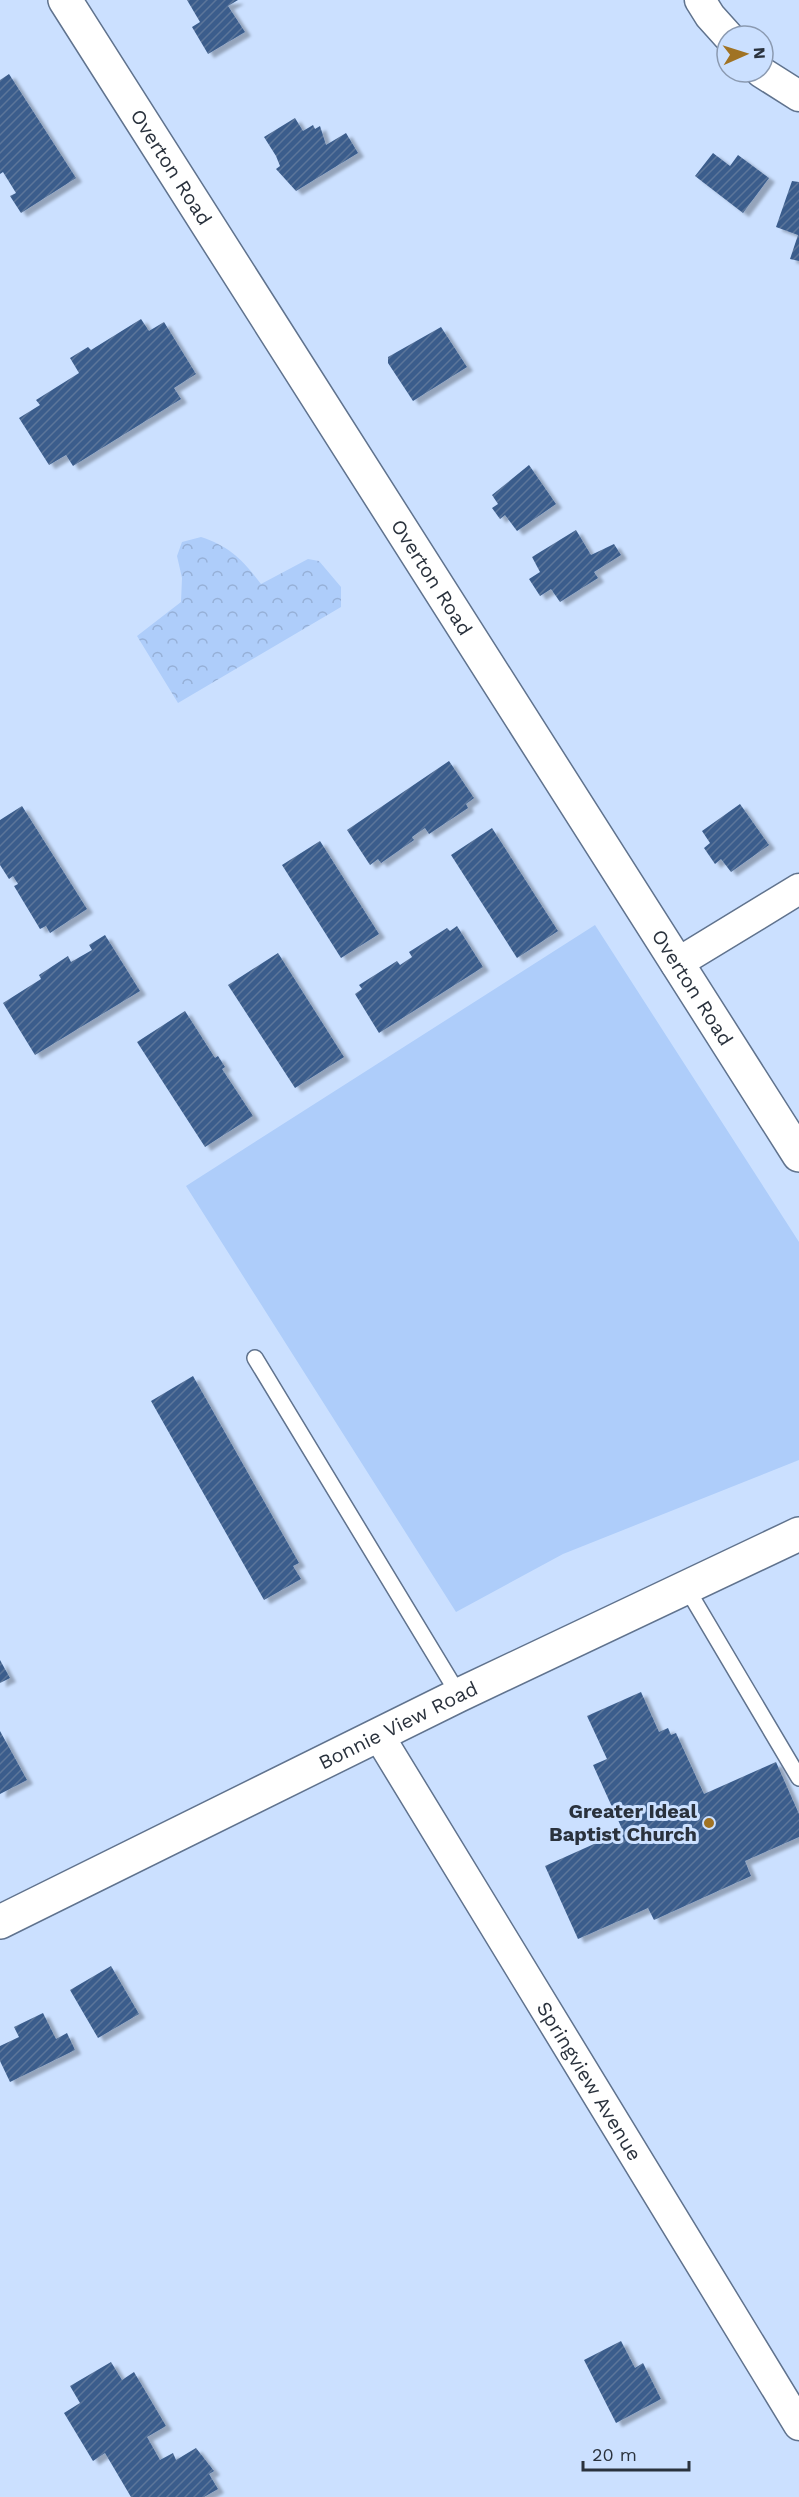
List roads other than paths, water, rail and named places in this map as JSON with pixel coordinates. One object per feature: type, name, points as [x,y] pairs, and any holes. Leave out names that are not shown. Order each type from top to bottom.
[{"type":"street","name":"Overton Road","points":[[65,0],[799,1155]]},
{"type":"street","points":[[700,0],[717,24]]},
{"type":"street","points":[[775,81],[799,96]]},
{"type":"street","points":[[676,964],[799,889]]},
{"type":"street","name":"Bonnie View Road","points":[[0,1922],[459,1695],[799,1534]]},
{"type":"street","name":"Springview Avenue","points":[[379,1736],[799,2425]]},
{"type":"lane","points":[[255,1358],[459,1695]]},
{"type":"lane","points":[[686,1587],[799,1778]]},
{"type":"place","name":"Greater Ideal Baptist Church","points":[[709,1823]]}]
